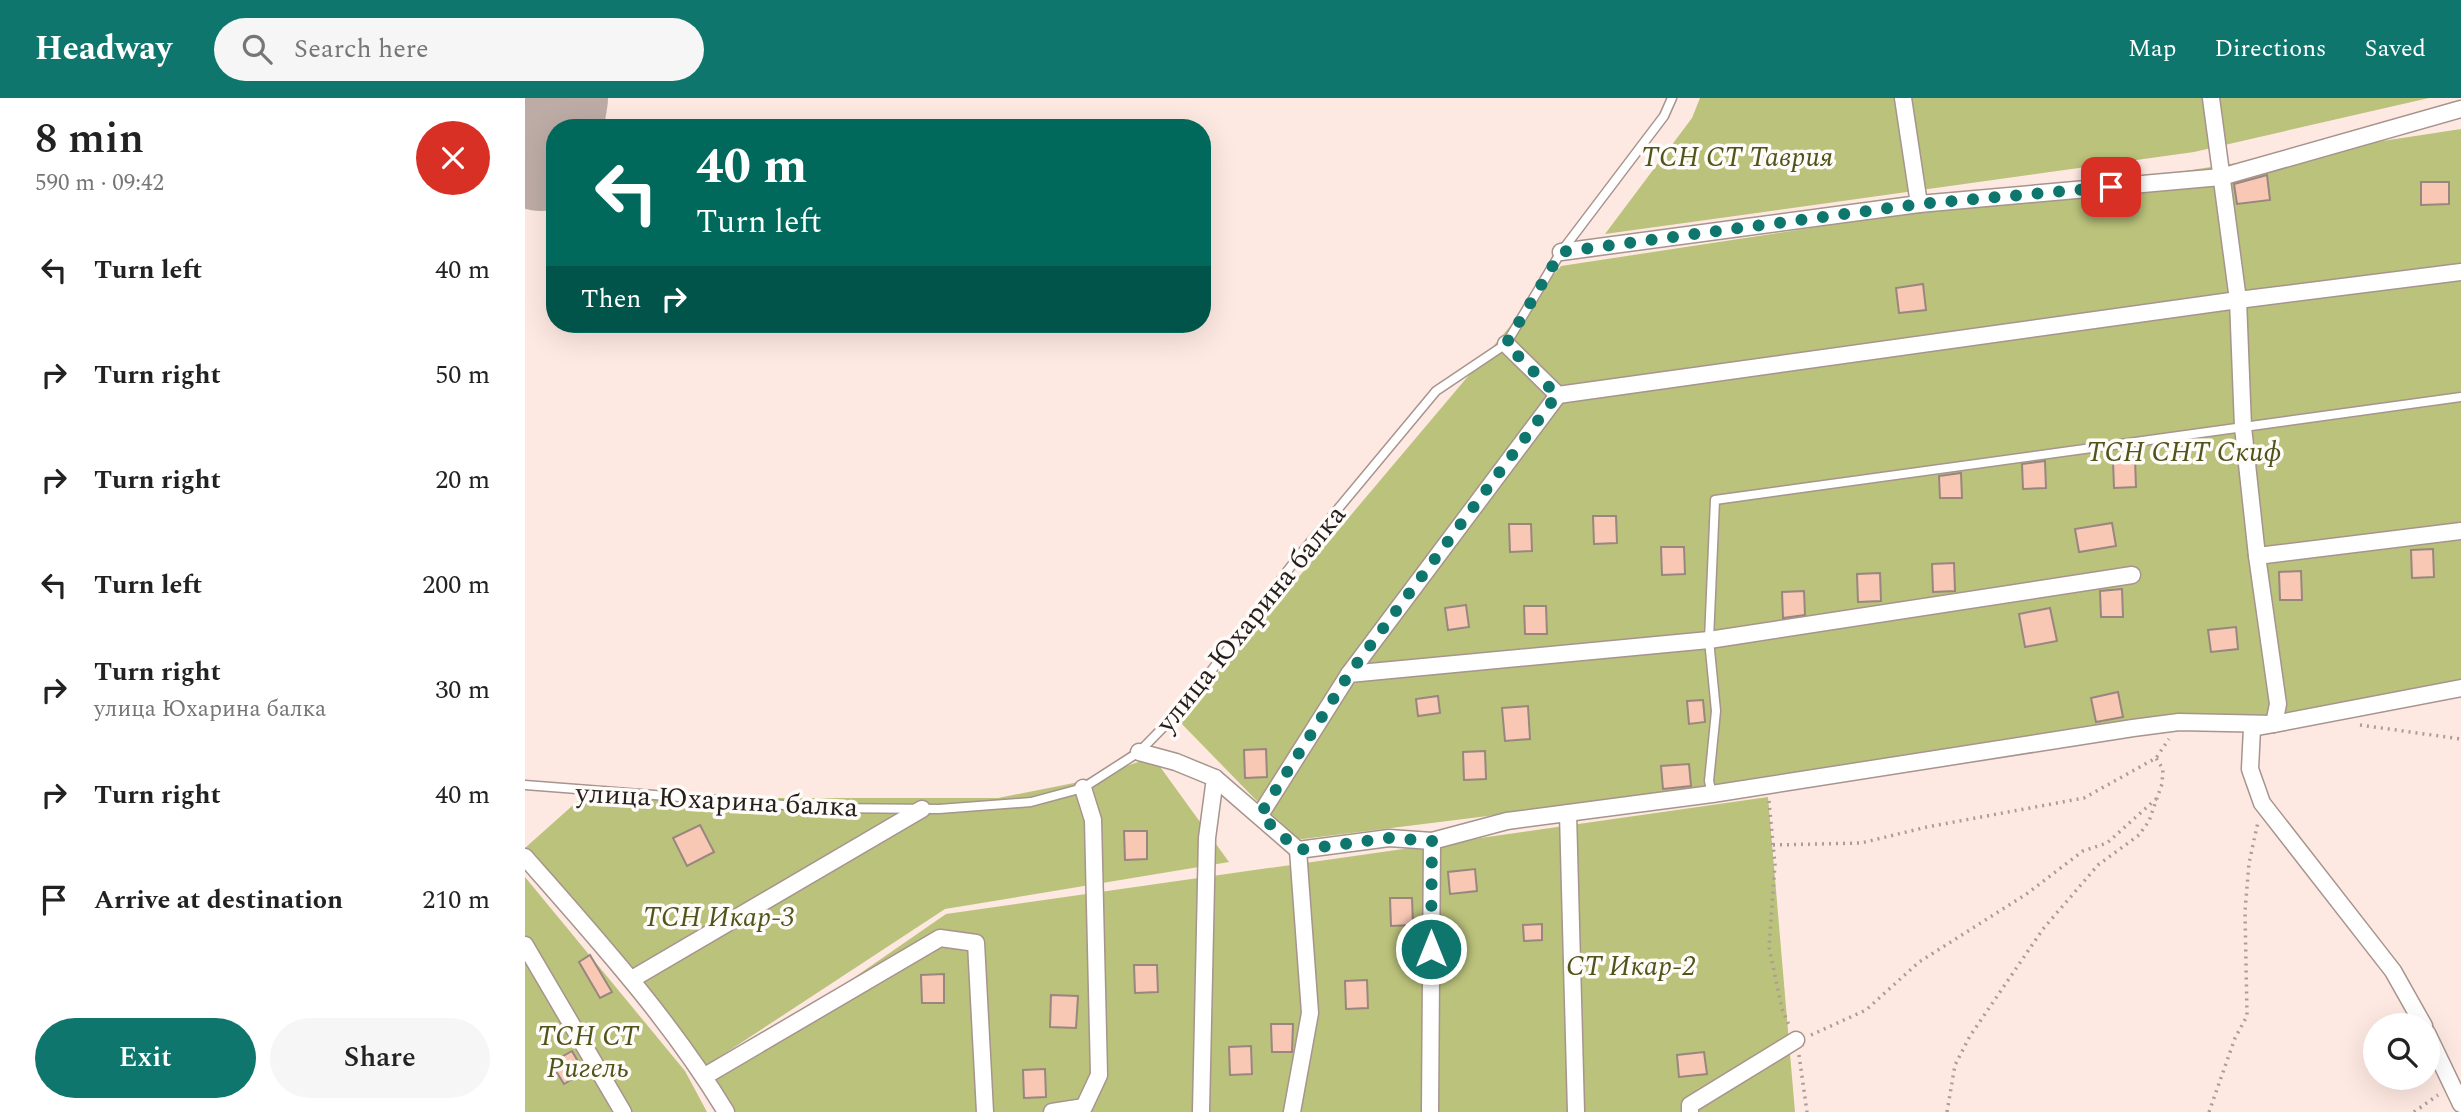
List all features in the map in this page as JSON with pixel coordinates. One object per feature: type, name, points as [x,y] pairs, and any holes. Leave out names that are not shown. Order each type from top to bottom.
[{"type":"street","points":[[1903,98],[1919,204]]},
{"type":"street","points":[[2211,98],[2238,300],[2243,427],[2257,555],[2278,704],[2274,724]]},
{"type":"street","points":[[1561,252],[1919,204],[2221,177],[2461,109]]},
{"type":"street","points":[[1260,815],[1349,674],[1557,395],[2238,300],[2461,272]]},
{"type":"street","points":[[1506,344],[1557,395]]},
{"type":"street","points":[[2257,555],[2461,531]]},
{"type":"street","points":[[1349,674],[1709,640],[2132,575]]},
{"type":"street","points":[[2417,1013],[2393,971],[2262,803],[2249,769],[2252,728],[2461,688]]},
{"type":"street","points":[[1298,850],[1389,838],[1432,841],[1507,821],[1766,786],[2019,744],[2179,722],[2274,724]]},
{"type":"street","points":[[1139,752],[1176,762],[1215,778],[1298,850],[1310,1013],[1292,1112]]},
{"type":"street","points":[[1201,1112],[1207,838],[1215,778]]},
{"type":"street","points":[[1052,1112],[1084,1107],[1099,1075],[1093,820],[1083,788]]},
{"type":"street","points":[[632,979],[922,809]]},
{"type":"street","points":[[1568,813],[1576,1112]]},
{"type":"street","points":[[1430,1112],[1432,841]]},
{"type":"street","points":[[525,857],[632,979],[705,1076],[726,1112]]},
{"type":"street","points":[[705,1076],[940,938],[976,943],[985,1112]]},
{"type":"street","points":[[525,945],[623,1112]]},
{"type":"street","points":[[1690,1112],[1689,1105],[1796,1040]]},
{"type":"street","points":[[2440,1060],[2461,1104]]},
{"type":"lane","name":"улица Юхарина балка","points":[[525,786],[822,808],[922,809],[1031,802],[1083,788],[1139,752],[1186,704],[1298,557],[1436,391],[1506,344],[1561,252],[1664,116],[1672,98]]},
{"type":"lane","points":[[1711,794],[1709,781],[1716,711],[1709,640],[1715,500],[2461,397]]},
{"type":"path","points":[[1773,845],[1861,844],[1927,827],[2084,798],[2156,758],[2179,722]]},
{"type":"path","points":[[2358,724],[2461,739]]},
{"type":"path","points":[[1947,1112],[1955,1065],[1970,1036],[2043,929],[2098,864],[2139,835],[2149,821],[2163,769],[2156,758]]},
{"type":"path","points":[[1766,786],[1775,865],[1769,947],[1782,1009],[1796,1040],[1807,1112]]},
{"type":"path","points":[[1796,1040],[1826,1031],[1866,1010],[1919,962],[2025,895],[2083,851],[2107,843],[2156,799]]},
{"type":"path","points":[[2209,1112],[2235,1038],[2247,1016],[2245,911],[2249,863],[2262,803]]},
{"type":"green space","name":"ТСН СТ Таврия","points":[[1700,98],[2429,98],[2194,152],[1605,234],[1692,118]]},
{"type":"green space","name":"ТСН СНТ Скиф","points":[[2461,129],[2461,695],[1295,840],[1178,720],[1561,266]]},
{"type":"green space","name":"ТСН Икар-3","points":[[1153,757],[1229,862],[945,909],[695,1073],[525,865],[525,848],[581,798],[998,798],[1079,782]]},
{"type":"green space","name":"СТ Икар-2","points":[[1768,797],[1795,1112],[720,1112],[703,1082],[946,914]]},
{"type":"green space","name":"ТСН СТ Ригель","points":[[525,877],[685,1071],[707,1112],[525,1112]]},
{"type":"building","points":[[2267,175],[2270,200],[2237,204],[2234,184]]},
{"type":"building","points":[[2421,182],[2449,182],[2449,204],[2421,205]]},
{"type":"building","points":[[1923,284],[1926,310],[1899,313],[1896,288]]},
{"type":"building","points":[[2135,459],[2136,487],[2114,488],[2113,460]]},
{"type":"building","points":[[2045,461],[2046,488],[2023,489],[2022,464]]},
{"type":"building","points":[[1961,473],[1962,498],[1940,498],[1939,476]]},
{"type":"building","points":[[1593,516],[1616,516],[1617,543],[1594,544]]},
{"type":"building","points":[[2112,523],[2116,546],[2079,552],[2075,529]]},
{"type":"building","points":[[1509,524],[1531,524],[1532,551],[1510,552]]},
{"type":"building","points":[[1661,547],[1684,547],[1685,574],[1662,575]]},
{"type":"building","points":[[2433,549],[2434,577],[2412,578],[2411,550]]},
{"type":"building","points":[[1954,563],[1955,591],[1933,592],[1932,564]]},
{"type":"building","points":[[2301,571],[2302,600],[2280,600],[2279,572]]},
{"type":"building","points":[[1880,573],[1881,601],[1858,602],[1857,574]]},
{"type":"building","points":[[2122,589],[2123,617],[2101,617],[2100,591]]},
{"type":"building","points":[[1804,591],[1805,615],[1783,618],[1782,592]]},
{"type":"building","points":[[1466,605],[1469,627],[1448,630],[1445,608]]},
{"type":"building","points":[[1524,606],[1546,606],[1547,634],[1525,634]]},
{"type":"building","points":[[2050,608],[2057,641],[2025,647],[2019,614]]},
{"type":"building","points":[[2236,627],[2238,649],[2211,652],[2208,630]]},
{"type":"building","points":[[2118,692],[2123,717],[2096,722],[2091,698]]},
{"type":"building","points":[[1438,696],[1440,713],[1418,716],[1416,699]]},
{"type":"building","points":[[1703,700],[1705,722],[1689,724],[1687,701]]},
{"type":"building","points":[[1528,706],[1530,739],[1505,741],[1502,708]]},
{"type":"building","points":[[1266,749],[1267,777],[1245,778],[1244,750]]},
{"type":"building","points":[[1485,751],[1486,779],[1464,780],[1463,752]]},
{"type":"building","points":[[1689,764],[1691,786],[1663,789],[1661,766]]},
{"type":"building","points":[[700,825],[714,852],[687,866],[673,838]]},
{"type":"building","points":[[1124,831],[1147,831],[1147,859],[1125,860]]},
{"type":"building","points":[[1475,869],[1477,891],[1450,894],[1448,872]]},
{"type":"building","points":[[1390,898],[1412,898],[1413,925],[1391,926]]},
{"type":"building","points":[[1542,924],[1542,940],[1524,941],[1523,925]]},
{"type":"building","points":[[590,955],[612,992],[600,998],[579,962]]},
{"type":"building","points":[[1134,965],[1157,965],[1158,992],[1135,993]]},
{"type":"building","points":[[944,974],[944,1003],[922,1003],[921,975]]},
{"type":"building","points":[[1367,980],[1368,1008],[1346,1009],[1345,981]]},
{"type":"building","points":[[1051,995],[1078,996],[1076,1028],[1050,1027]]},
{"type":"building","points":[[1271,1024],[1293,1024],[1292,1052],[1272,1052]]},
{"type":"building","points":[[1251,1046],[1252,1074],[1230,1075],[1229,1047]]},
{"type":"building","points":[[572,1051],[584,1072],[564,1084],[551,1063]]},
{"type":"building","points":[[1704,1052],[1707,1074],[1679,1077],[1677,1055]]},
{"type":"building","points":[[1045,1069],[1046,1097],[1024,1098],[1023,1070]]},
{"type":"runway","points":[[547,119],[550,98]]},
{"type":"runway","points":[[541,153],[546,122]]},
{"type":"route","points":[[1431,949],[1432,841],[1389,838],[1298,850],[1260,815],[1349,674],[1557,395],[1506,344],[1561,252],[1919,204],[2111,187]]}]
